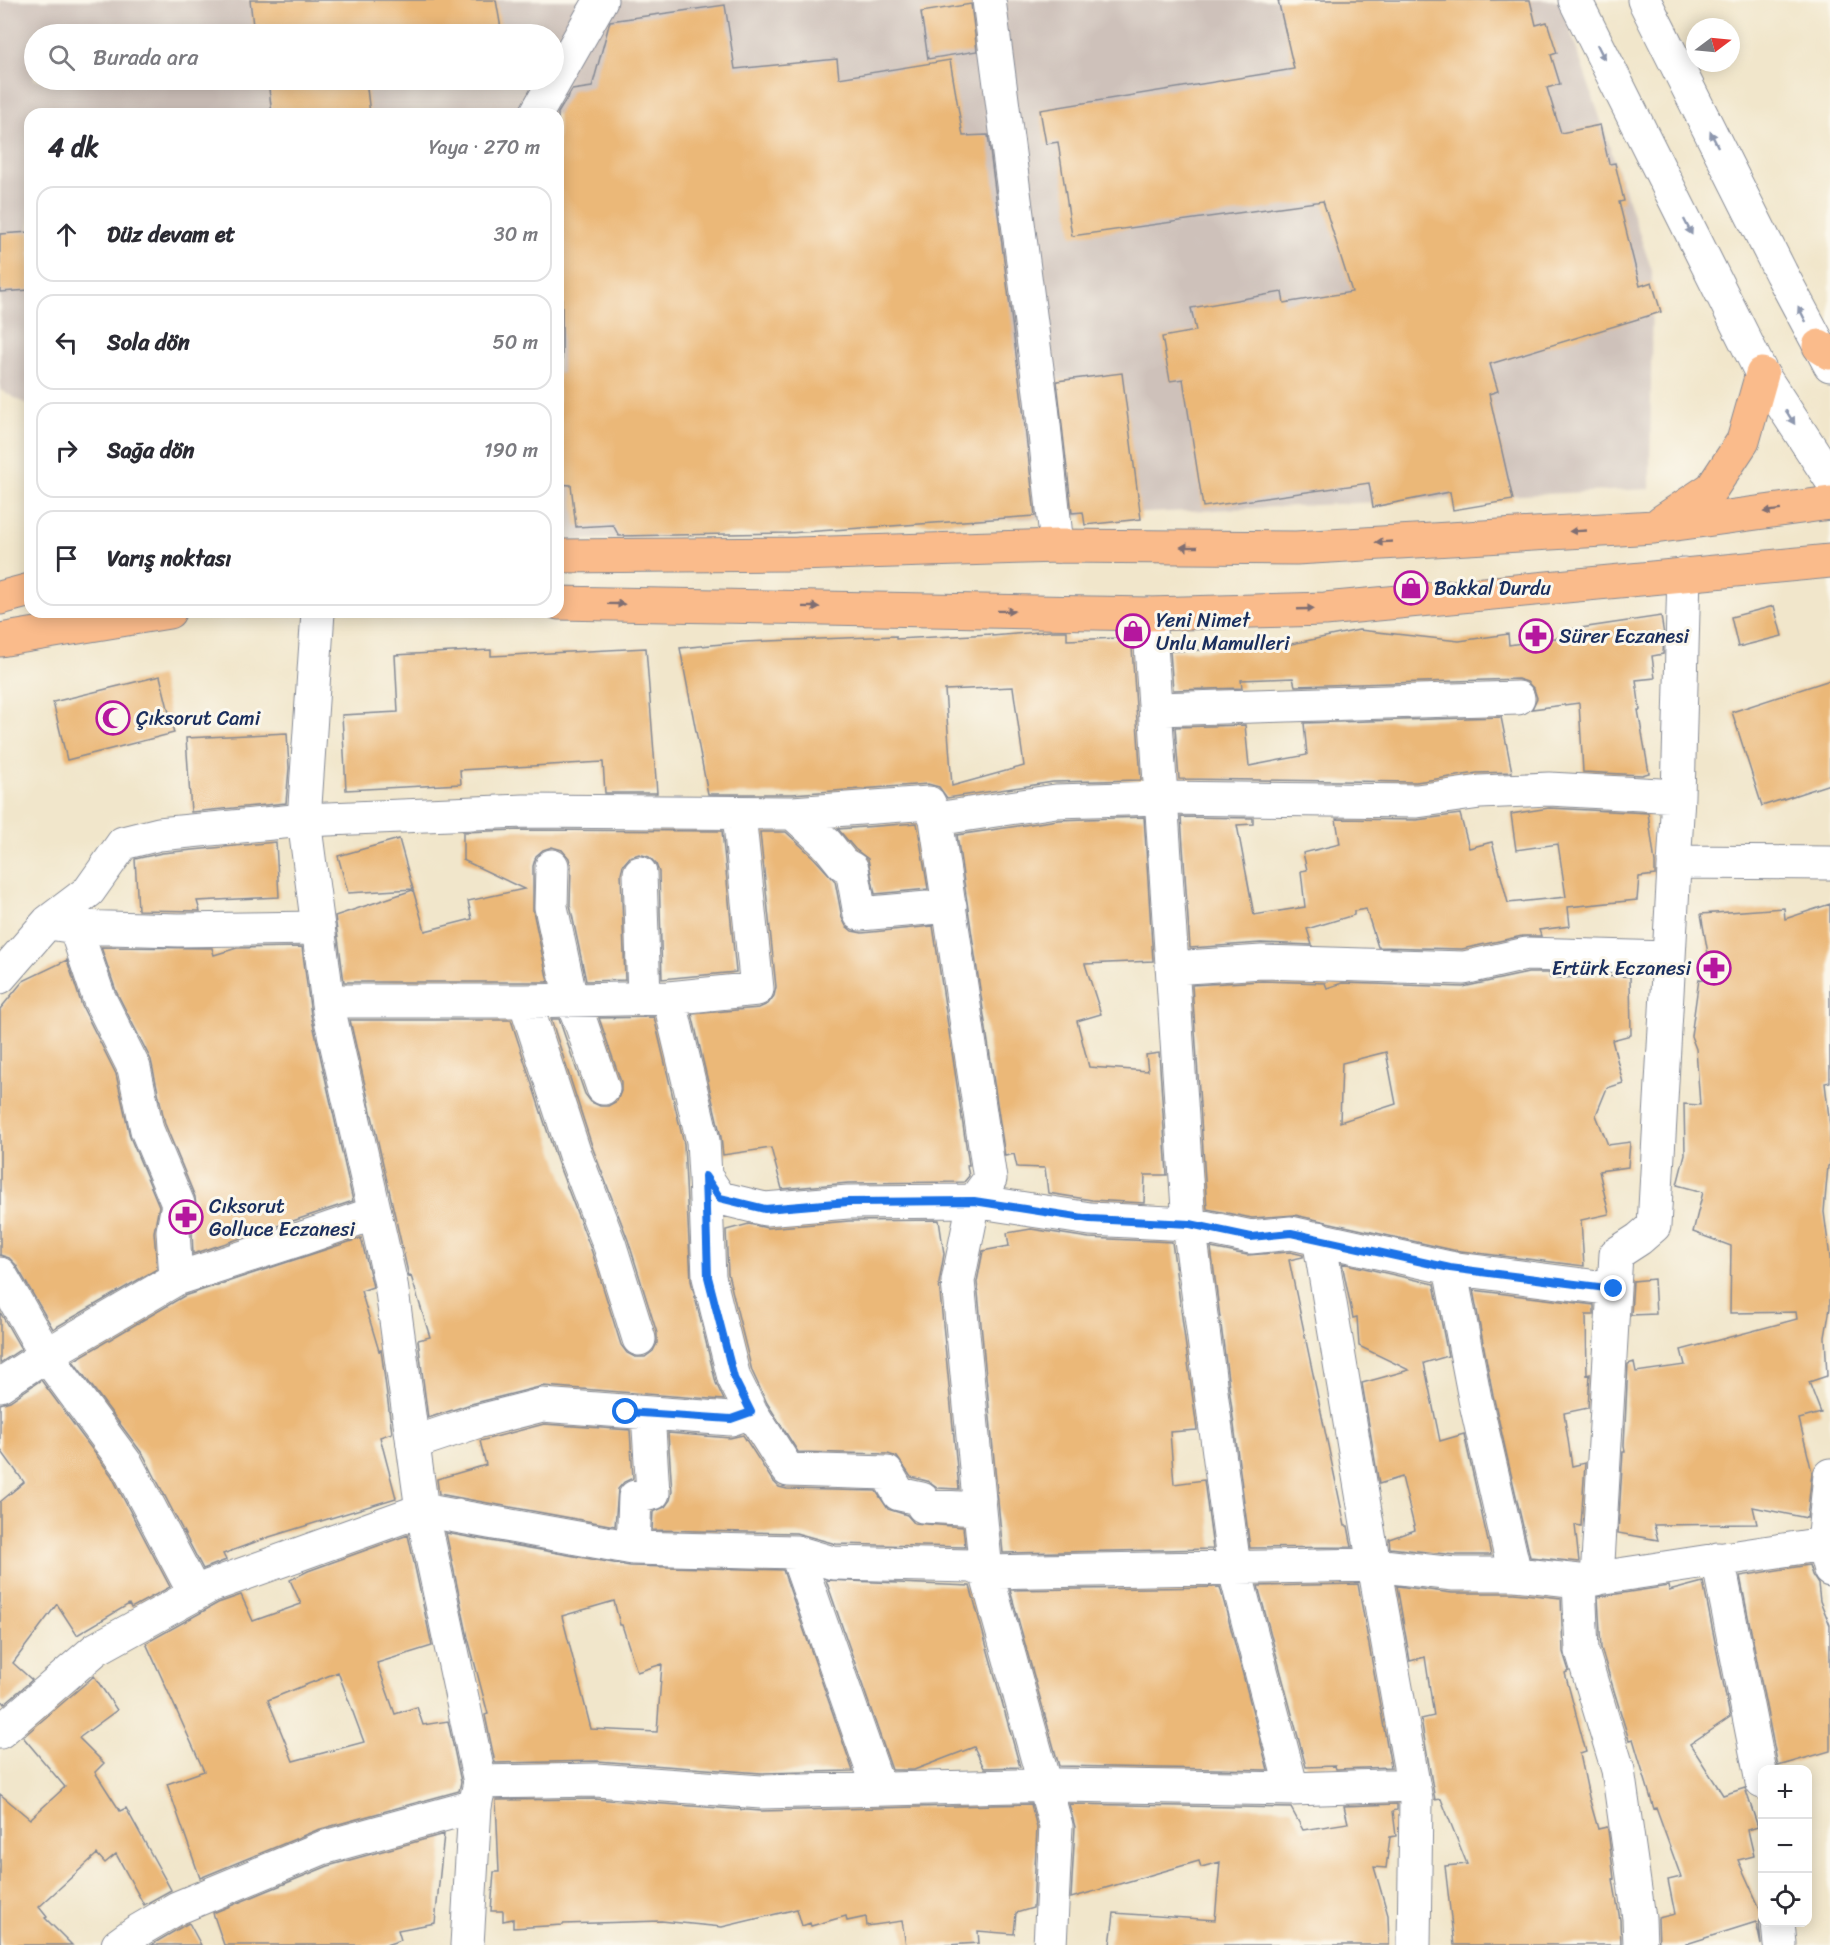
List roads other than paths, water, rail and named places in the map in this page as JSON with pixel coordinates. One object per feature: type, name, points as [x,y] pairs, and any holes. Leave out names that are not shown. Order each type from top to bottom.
[{"type":"main road","points":[[1654,527],[1712,488],[1743,441],[1762,374]]},
{"type":"main road","points":[[564,556],[797,554],[1057,546],[1296,548],[1654,527],[1830,503]]},
{"type":"main road","points":[[564,603],[1149,614],[1325,609],[1830,561]]},
{"type":"main road","points":[[0,584],[24,584]]},
{"type":"main road","points":[[0,598],[24,592]]},
{"type":"main road","points":[[0,640],[133,618]]},
{"type":"street","points":[[564,65],[601,0]]},
{"type":"street","points":[[989,0],[1042,407],[1057,546]]},
{"type":"street","points":[[1575,0],[1762,374],[1830,478]]},
{"type":"street","points":[[1644,0],[1826,355]]},
{"type":"street","points":[[539,108],[550,90]]},
{"type":"street","points":[[1640,1945],[1639,1918],[1618,1770],[1582,1651],[1616,1254],[1640,1239],[1654,1226],[1678,796],[1684,574]]},
{"type":"street","points":[[1149,614],[1190,1224],[1234,1567],[1292,1789]]},
{"type":"street","points":[[318,618],[304,820],[328,1001],[392,1284],[422,1510],[477,1794],[467,1945]]},
{"type":"street","points":[[1157,709],[1518,698]]},
{"type":"street","points":[[936,819],[1056,801],[1161,798],[1417,801],[1480,792],[1549,789],[1678,796]]},
{"type":"street","points":[[0,977],[62,925],[123,843],[159,834],[304,820],[524,811],[793,813],[929,803],[936,819],[990,1179],[974,1201],[958,1281],[979,1509],[986,1572],[1056,1826],[1050,1945]]},
{"type":"street","points":[[793,813],[827,844],[843,864],[852,869],[860,914],[950,906]]},
{"type":"street","points":[[328,1001],[525,1001],[656,998],[757,989],[739,814]]},
{"type":"street","points":[[1674,862],[1830,863]]},
{"type":"street","points":[[552,866],[551,906],[570,1000],[582,1026],[603,1088]]},
{"type":"street","points":[[640,873],[644,958],[703,1141],[708,1277],[734,1378],[751,1412],[788,1470],[887,1473],[899,1494],[922,1499],[923,1506],[979,1509]]},
{"type":"street","points":[[62,925],[178,930],[318,928]]},
{"type":"street","points":[[62,925],[134,1068],[147,1130],[178,1204],[173,1231],[176,1279]]},
{"type":"street","points":[[1172,968],[1262,962],[1464,968],[1527,954],[1668,958]]},
{"type":"street","points":[[525,1001],[575,1155],[610,1246],[639,1339]]},
{"type":"street","points":[[705,1176],[720,1198],[765,1209],[848,1202],[974,1201],[1090,1219],[1190,1224],[1251,1237],[1291,1233],[1450,1268],[1614,1289]]},
{"type":"street","points":[[0,1385],[46,1355],[176,1279],[375,1213]]},
{"type":"street","points":[[1319,1238],[1416,1800],[1414,1945]]},
{"type":"street","points":[[1450,1268],[1475,1399],[1515,1574]]},
{"type":"street","points":[[0,1274],[46,1355],[127,1465],[195,1594]]},
{"type":"street","points":[[413,1443],[476,1422],[542,1405],[731,1419],[751,1412]]},
{"type":"street","points":[[633,1548],[635,1497],[653,1493],[648,1413]]},
{"type":"street","points":[[0,1731],[96,1649],[210,1586],[422,1510],[633,1548],[796,1552],[833,1563],[972,1566],[986,1572],[1374,1565],[1454,1574],[1515,1574],[1588,1580],[1718,1559],[1828,1552],[1830,1475]]},
{"type":"street","points":[[796,1552],[879,1789]]},
{"type":"street","points":[[1718,1559],[1759,1765]]},
{"type":"street","points":[[118,1945],[177,1908],[322,1848],[477,1794],[596,1780],[761,1792],[1046,1785],[1292,1789],[1413,1785]]},
{"type":"street","points":[[1778,1927],[1780,1945]]},
{"type":"place","name":"Bakkal Durdu","points":[[1411,588]]},
{"type":"place","name":"Yeni Nimet Unlu Mamulleri","points":[[1133,631]]},
{"type":"place","name":"Sürer Eczanesi","points":[[1536,636]]},
{"type":"place","name":"Çıksorut Cami","points":[[113,718]]},
{"type":"place","name":"Ertürk Eczanesi","points":[[1714,968]]},
{"type":"place","name":"Cıksorut Golluce Eczanesi","points":[[186,1217]]}]
